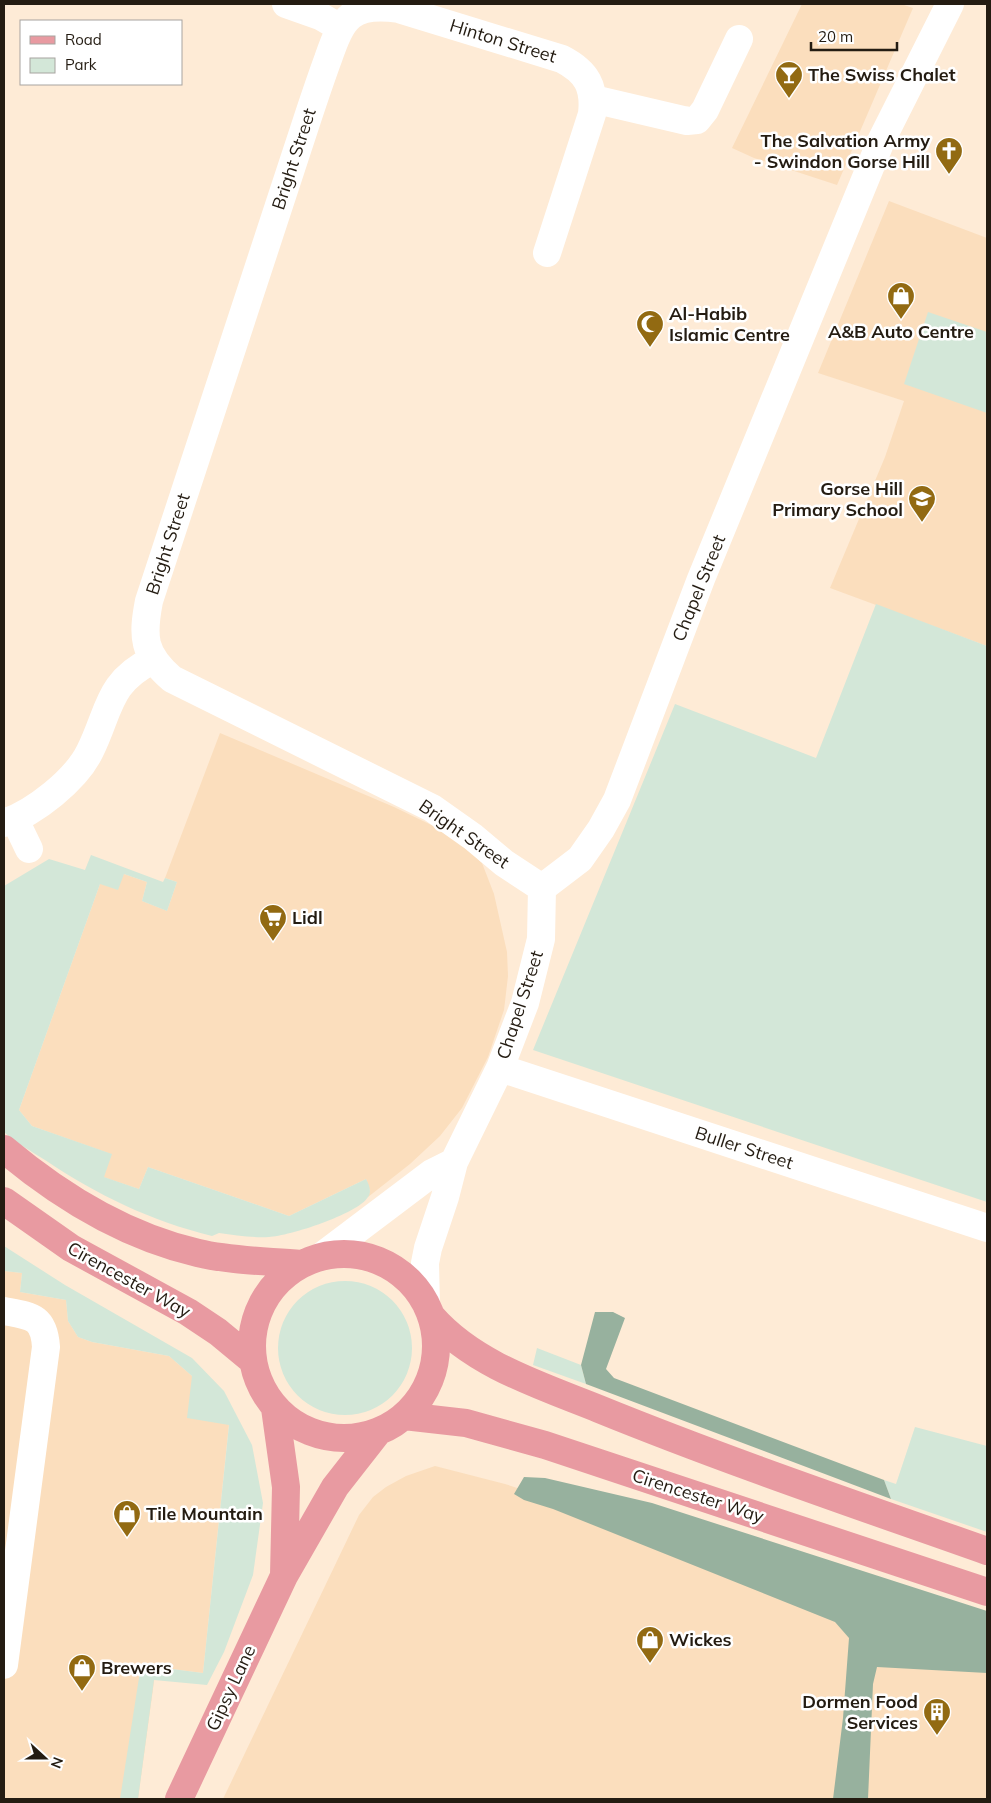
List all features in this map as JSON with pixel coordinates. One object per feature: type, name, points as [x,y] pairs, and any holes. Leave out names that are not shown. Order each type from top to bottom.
[{"type":"main road","points":[[4,1149],[68,1197],[97,1215],[143,1236],[199,1253],[311,1260],[355,1255],[376,1260],[402,1276],[413,1286],[444,1331],[468,1349],[516,1374],[712,1454],[987,1551]]},
{"type":"main road","name":"Cirencester Way","points":[[4,1201],[71,1248],[188,1312],[218,1332],[253,1361]]},
{"type":"main road","points":[[311,1260],[274,1286],[265,1300],[254,1329],[253,1361],[258,1376],[275,1408],[306,1430],[324,1436],[360,1437],[378,1432],[404,1416],[419,1398],[430,1378],[436,1347],[429,1311]]},
{"type":"main road","name":"Gipsy Lane","points":[[275,1408],[286,1487],[284,1576]]},
{"type":"main road","name":"Cirencester Way","points":[[404,1416],[466,1423],[545,1445],[987,1592]]},
{"type":"main road","name":"Gipsy Lane","points":[[179,1799],[284,1576],[330,1494],[378,1432]]},
{"type":"street","points":[[286,4],[320,16],[339,27]]},
{"type":"street","name":"Chapel Street","points":[[429,1311],[425,1263],[428,1248],[445,1197],[454,1162],[500,1068],[525,1003],[539,950],[542,888],[580,858],[601,829],[616,800],[701,579],[882,141],[950,4]]},
{"type":"street","name":"Hinton Street","points":[[339,27],[347,18],[364,10],[382,6],[399,9],[562,59],[581,71],[586,77],[593,99],[587,132],[547,253]]},
{"type":"street","name":"Bright Street","points":[[339,27],[149,601],[144,636],[153,660],[172,679],[432,808],[473,837],[504,863],[542,888]]},
{"type":"street","points":[[593,99],[687,121],[697,120],[705,110],[739,39]]},
{"type":"street","points":[[30,849],[9,821],[36,807],[76,773],[91,750],[120,683],[138,667],[153,660]]},
{"type":"street","name":"Buller Street","points":[[500,1068],[987,1228]]},
{"type":"street","points":[[311,1260],[432,1173],[454,1162]]},
{"type":"street","points":[[4,1311],[30,1316],[40,1322],[46,1337],[46,1347],[4,1665]]},
{"type":"shaded area","points":[[802,4],[901,4],[913,8],[837,185],[754,158],[732,148]]},
{"type":"shaded area","name":"Gorse Hill Primary School","points":[[889,201],[987,238],[987,646],[830,588],[885,457],[904,401],[818,373]]},
{"type":"shaded area","points":[[220,733],[394,807],[452,835],[482,863],[494,894],[507,952],[508,976],[504,1010],[488,1057],[462,1108],[440,1136],[410,1164],[368,1197],[370,1191],[366,1179],[289,1216],[148,1167],[139,1189],[103,1177],[111,1154],[32,1126],[19,1110],[100,884],[124,874],[147,882],[142,901],[167,911],[177,882],[165,878]]},
{"type":"shaded area","points":[[4,1271],[22,1273],[20,1292],[66,1300],[68,1321],[78,1337],[92,1342],[169,1356],[192,1376],[229,1424],[203,1673],[156,1667],[138,1799],[4,1799]]},
{"type":"shaded area","points":[[435,1466],[505,1484],[987,1640],[987,1799],[223,1799],[359,1515],[373,1497],[386,1487],[406,1476]]},
{"type":"green space","points":[[928,312],[987,332],[987,413],[904,384]]},
{"type":"green space","points":[[876,604],[987,646],[987,1202],[533,1050],[675,704],[816,758]]},
{"type":"green space","points":[[91,855],[163,882],[165,878],[177,882],[167,911],[142,901],[147,882],[124,874],[118,890],[100,884],[19,1110],[32,1126],[112,1154],[104,1177],[139,1189],[148,1167],[289,1216],[366,1179],[370,1193],[362,1204],[338,1217],[279,1236],[256,1237],[219,1233],[212,1236],[167,1223],[125,1206],[84,1185],[4,1132],[4,886],[49,859],[85,870]]},
{"type":"green space","points":[[4,1246],[65,1285],[192,1358],[224,1391],[252,1445],[263,1503],[253,1575],[224,1652],[207,1685],[154,1680],[138,1799],[120,1799],[141,1665],[203,1673],[229,1425],[187,1418],[192,1376],[169,1356],[92,1342],[78,1337],[68,1321],[66,1300],[20,1292],[22,1273],[4,1271]]},
{"type":"green space","points":[[345,1281],[371,1286],[392,1301],[407,1322],[412,1348],[407,1374],[392,1395],[371,1410],[345,1415],[319,1410],[298,1395],[283,1374],[278,1348],[283,1322],[298,1301],[319,1286]]},
{"type":"green space","points":[[595,1312],[613,1312],[625,1318],[606,1369],[614,1378],[884,1480],[891,1499],[586,1384],[581,1365]]},
{"type":"green space","points":[[537,1348],[581,1365],[586,1384],[533,1365]]},
{"type":"green space","points":[[915,1427],[987,1446],[987,1532],[891,1499],[884,1480],[896,1484]]},
{"type":"green space","points":[[524,1477],[545,1478],[652,1503],[987,1611],[987,1673],[877,1667],[873,1684],[868,1799],[833,1799],[843,1718],[849,1638],[835,1622],[553,1509],[524,1500],[514,1494]]},
{"type":"place","name":"The Swiss Chalet","points":[[789,99]]},
{"type":"place","name":"The Salvation Army - Swindon Gorse Hill","points":[[949,175]]},
{"type":"place","name":"A&B Auto Centre","points":[[901,320]]},
{"type":"place","name":"Al-Habib Islamic Centre","points":[[650,348]]},
{"type":"place","name":"Gorse Hill Primary School","points":[[922,523]]},
{"type":"place","name":"Lidl","points":[[273,942]]},
{"type":"place","name":"Tile Mountain","points":[[127,1538]]},
{"type":"place","name":"Wickes","points":[[650,1664]]},
{"type":"place","name":"Brewers","points":[[82,1692]]},
{"type":"place","name":"Dormen Food Services","points":[[937,1736]]}]
